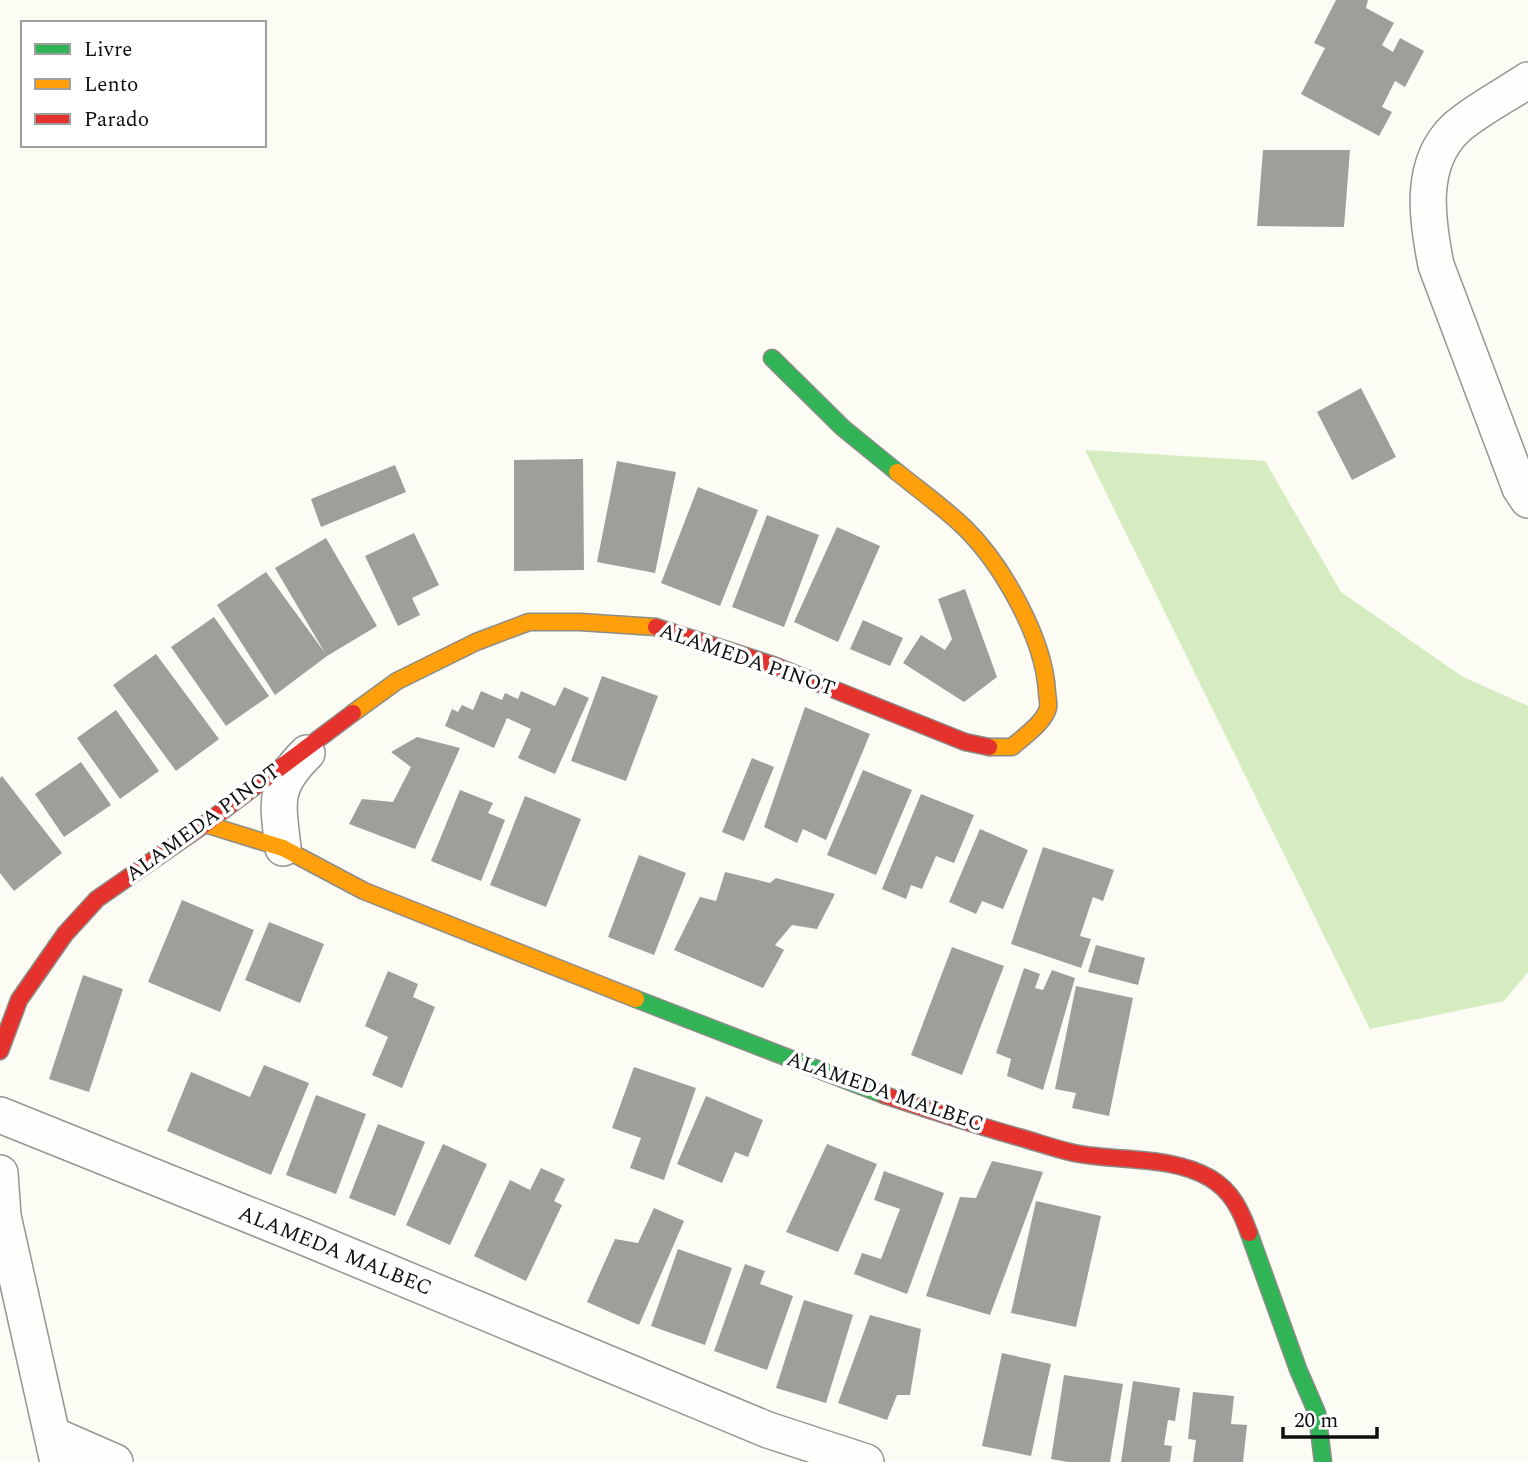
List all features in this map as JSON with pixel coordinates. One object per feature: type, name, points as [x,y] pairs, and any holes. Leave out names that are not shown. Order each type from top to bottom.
[{"type":"street","points":[[1528,80],[1456,129],[1434,156],[1428,190],[1429,231],[1436,265],[1520,488],[1528,500]]},
{"type":"street","name":"ALAMEDA PINOT","points":[[0,1051],[19,1000],[65,934],[97,899],[205,824],[397,681],[476,642],[529,622],[659,627],[773,665],[965,742],[995,748],[1012,747],[1039,722],[1048,708],[1046,676],[1038,646],[1021,607],[984,551],[964,527],[843,428],[772,358]]},
{"type":"street","points":[[283,848],[279,806],[288,771],[330,731]]},
{"type":"street","name":"ALAMEDA MALBEC","points":[[205,824],[283,848],[364,891],[854,1085],[969,1123],[1074,1153],[1156,1162],[1191,1170],[1210,1178],[1227,1191],[1240,1207],[1298,1369],[1317,1413],[1324,1462]]},
{"type":"street","name":"ALAMEDA MALBEC","points":[[0,1115],[304,1237],[768,1430],[866,1462]]},
{"type":"street","points":[[0,1173],[3,1216],[55,1448],[115,1462]]},
{"type":"green space","points":[[1085,450],[1265,461],[1341,592],[1463,677],[1528,706],[1528,972],[1504,1001],[1370,1029]]},
{"type":"building","points":[[1336,0],[1368,0],[1366,8],[1394,23],[1382,45],[1393,52],[1400,38],[1424,51],[1405,87],[1395,81],[1382,107],[1392,112],[1379,136],[1301,94],[1325,48],[1314,43]]},
{"type":"building","points":[[1263,150],[1350,150],[1344,227],[1257,226]]},
{"type":"building","points":[[1361,388],[1396,457],[1352,480],[1317,412]]},
{"type":"building","points":[[583,459],[584,570],[514,571],[514,460]]},
{"type":"building","points":[[617,461],[676,472],[655,573],[597,562]]},
{"type":"building","points":[[395,465],[406,492],[321,527],[311,499]]},
{"type":"building","points":[[698,487],[758,510],[720,606],[661,583]]},
{"type":"building","points":[[767,515],[819,535],[784,627],[732,607]]},
{"type":"building","points":[[837,527],[880,546],[838,642],[794,622]]},
{"type":"building","points":[[414,533],[439,585],[412,598],[420,615],[398,626],[365,556]]},
{"type":"building","points":[[326,538],[377,626],[327,656],[275,695],[217,605],[266,572],[325,653],[275,568]]},
{"type":"building","points":[[965,589],[997,677],[964,702],[903,663],[921,635],[945,650],[952,639],[938,599]]},
{"type":"building","points":[[214,617],[269,696],[226,726],[171,647]]},
{"type":"building","points":[[863,620],[903,638],[890,666],[850,649]]},
{"type":"building","points":[[156,654],[219,739],[176,771],[113,685]]},
{"type":"building","points":[[602,676],[658,696],[626,781],[571,761]]},
{"type":"building","points":[[564,687],[589,698],[555,774],[518,758],[531,729],[507,718],[494,748],[445,726],[452,709],[458,712],[462,705],[473,710],[481,691],[502,700],[505,693],[518,699],[521,691],[555,706]]},
{"type":"building","points":[[805,707],[870,734],[826,840],[803,829],[797,843],[764,827]]},
{"type":"building","points":[[116,710],[159,771],[120,799],[77,738]]},
{"type":"building","points":[[417,737],[460,748],[415,849],[349,824],[362,799],[393,802],[411,767],[391,752]]},
{"type":"building","points":[[752,758],[774,767],[744,841],[722,832]]},
{"type":"building","points":[[81,762],[111,805],[64,837],[35,794]]},
{"type":"building","points":[[863,770],[912,790],[876,875],[827,855]]},
{"type":"building","points":[[2,776],[62,853],[14,891],[0,873]]},
{"type":"building","points":[[460,790],[493,803],[488,813],[505,820],[481,881],[431,861]]},
{"type":"building","points":[[921,794],[974,815],[954,863],[936,856],[922,889],[911,885],[906,899],[882,889]]},
{"type":"building","points":[[525,796],[581,819],[546,907],[490,885]]},
{"type":"building","points":[[980,829],[1028,850],[1003,909],[982,901],[976,914],[949,902]]},
{"type":"building","points":[[1043,847],[1114,870],[1103,901],[1093,897],[1080,936],[1091,939],[1081,968],[1011,944]]},
{"type":"building","points":[[639,855],[686,873],[654,955],[608,937]]},
{"type":"building","points":[[725,872],[770,883],[776,878],[835,894],[817,929],[792,925],[775,945],[784,950],[763,988],[674,950],[700,897],[716,901]]},
{"type":"building","points":[[182,900],[254,930],[220,1012],[148,982]]},
{"type":"building","points":[[269,922],[324,944],[300,1003],[245,980]]},
{"type":"building","points":[[1096,945],[1145,958],[1138,985],[1088,972]]},
{"type":"building","points":[[952,947],[1004,966],[962,1075],[911,1055]]},
{"type":"building","points":[[1024,968],[1040,974],[1035,988],[1043,990],[1052,970],[1075,978],[1043,1090],[1007,1076],[1011,1059],[996,1053]]},
{"type":"building","points":[[388,971],[418,984],[413,997],[435,1007],[402,1088],[372,1075],[388,1037],[365,1026]]},
{"type":"building","points":[[83,975],[123,989],[89,1092],[49,1079]]},
{"type":"building","points":[[1076,986],[1133,998],[1109,1116],[1072,1108],[1076,1093],[1055,1089]]},
{"type":"building","points":[[264,1065],[309,1083],[271,1175],[167,1131],[191,1072],[250,1097]]},
{"type":"building","points":[[634,1067],[696,1088],[664,1180],[630,1168],[641,1138],[612,1128]]},
{"type":"building","points":[[316,1095],[366,1114],[336,1194],[286,1175]]},
{"type":"building","points":[[706,1096],[763,1120],[748,1157],[735,1152],[722,1183],[677,1164]]},
{"type":"building","points":[[378,1124],[425,1142],[395,1216],[349,1198]]},
{"type":"building","points":[[443,1144],[487,1164],[450,1245],[406,1225]]},
{"type":"building","points":[[827,1144],[877,1164],[838,1252],[786,1232]]},
{"type":"building","points":[[992,1161],[1043,1172],[990,1315],[926,1296],[960,1197],[976,1198]]},
{"type":"building","points":[[541,1168],[565,1179],[554,1201],[562,1205],[526,1281],[474,1256],[510,1180],[530,1190]]},
{"type":"building","points":[[884,1171],[944,1193],[907,1294],[854,1274],[862,1253],[881,1259],[900,1209],[874,1200]]},
{"type":"building","points":[[1036,1201],[1101,1216],[1076,1327],[1011,1313]]},
{"type":"building","points":[[654,1208],[684,1221],[639,1325],[587,1302],[615,1239],[638,1243]]},
{"type":"building","points":[[678,1249],[732,1268],[705,1345],[651,1326]]},
{"type":"building","points":[[745,1264],[765,1271],[760,1284],[793,1296],[767,1370],[714,1351]]},
{"type":"building","points":[[804,1300],[853,1315],[826,1403],[776,1388]]},
{"type":"building","points":[[870,1315],[921,1329],[910,1395],[897,1395],[887,1420],[838,1403]]},
{"type":"building","points":[[1002,1353],[1051,1364],[1031,1456],[982,1446]]},
{"type":"building","points":[[1064,1375],[1123,1384],[1110,1462],[1068,1462],[1051,1459]]},
{"type":"building","points":[[1133,1381],[1180,1388],[1175,1421],[1168,1420],[1164,1445],[1172,1446],[1170,1462],[1121,1462]]},
{"type":"building","points":[[1193,1392],[1234,1396],[1231,1424],[1247,1425],[1243,1462],[1193,1462],[1196,1440],[1188,1439]]},
{"type":"traffic: fast","points":[[772,358],[843,428],[897,472]]},
{"type":"traffic: fast","points":[[636,999],[884,1095]]},
{"type":"traffic: fast","points":[[1249,1233],[1298,1369],[1317,1413],[1323,1462]]},
{"type":"traffic: slow","points":[[897,472],[948,512],[978,542],[1019,603],[1038,649],[1047,692],[1046,714],[1012,747],[989,747]]},
{"type":"traffic: slow","points":[[353,713],[397,681],[476,642],[529,622],[656,627]]},
{"type":"traffic: slow","points":[[205,824],[283,848],[364,891],[636,999]]},
{"type":"traffic: jam","points":[[656,627],[773,665],[965,742],[989,747]]},
{"type":"traffic: jam","points":[[0,1051],[19,1000],[65,934],[97,899],[205,824],[353,713]]},
{"type":"traffic: jam","points":[[884,1095],[1067,1151],[1091,1156],[1161,1162],[1194,1171],[1218,1183],[1230,1195],[1249,1233]]}]
